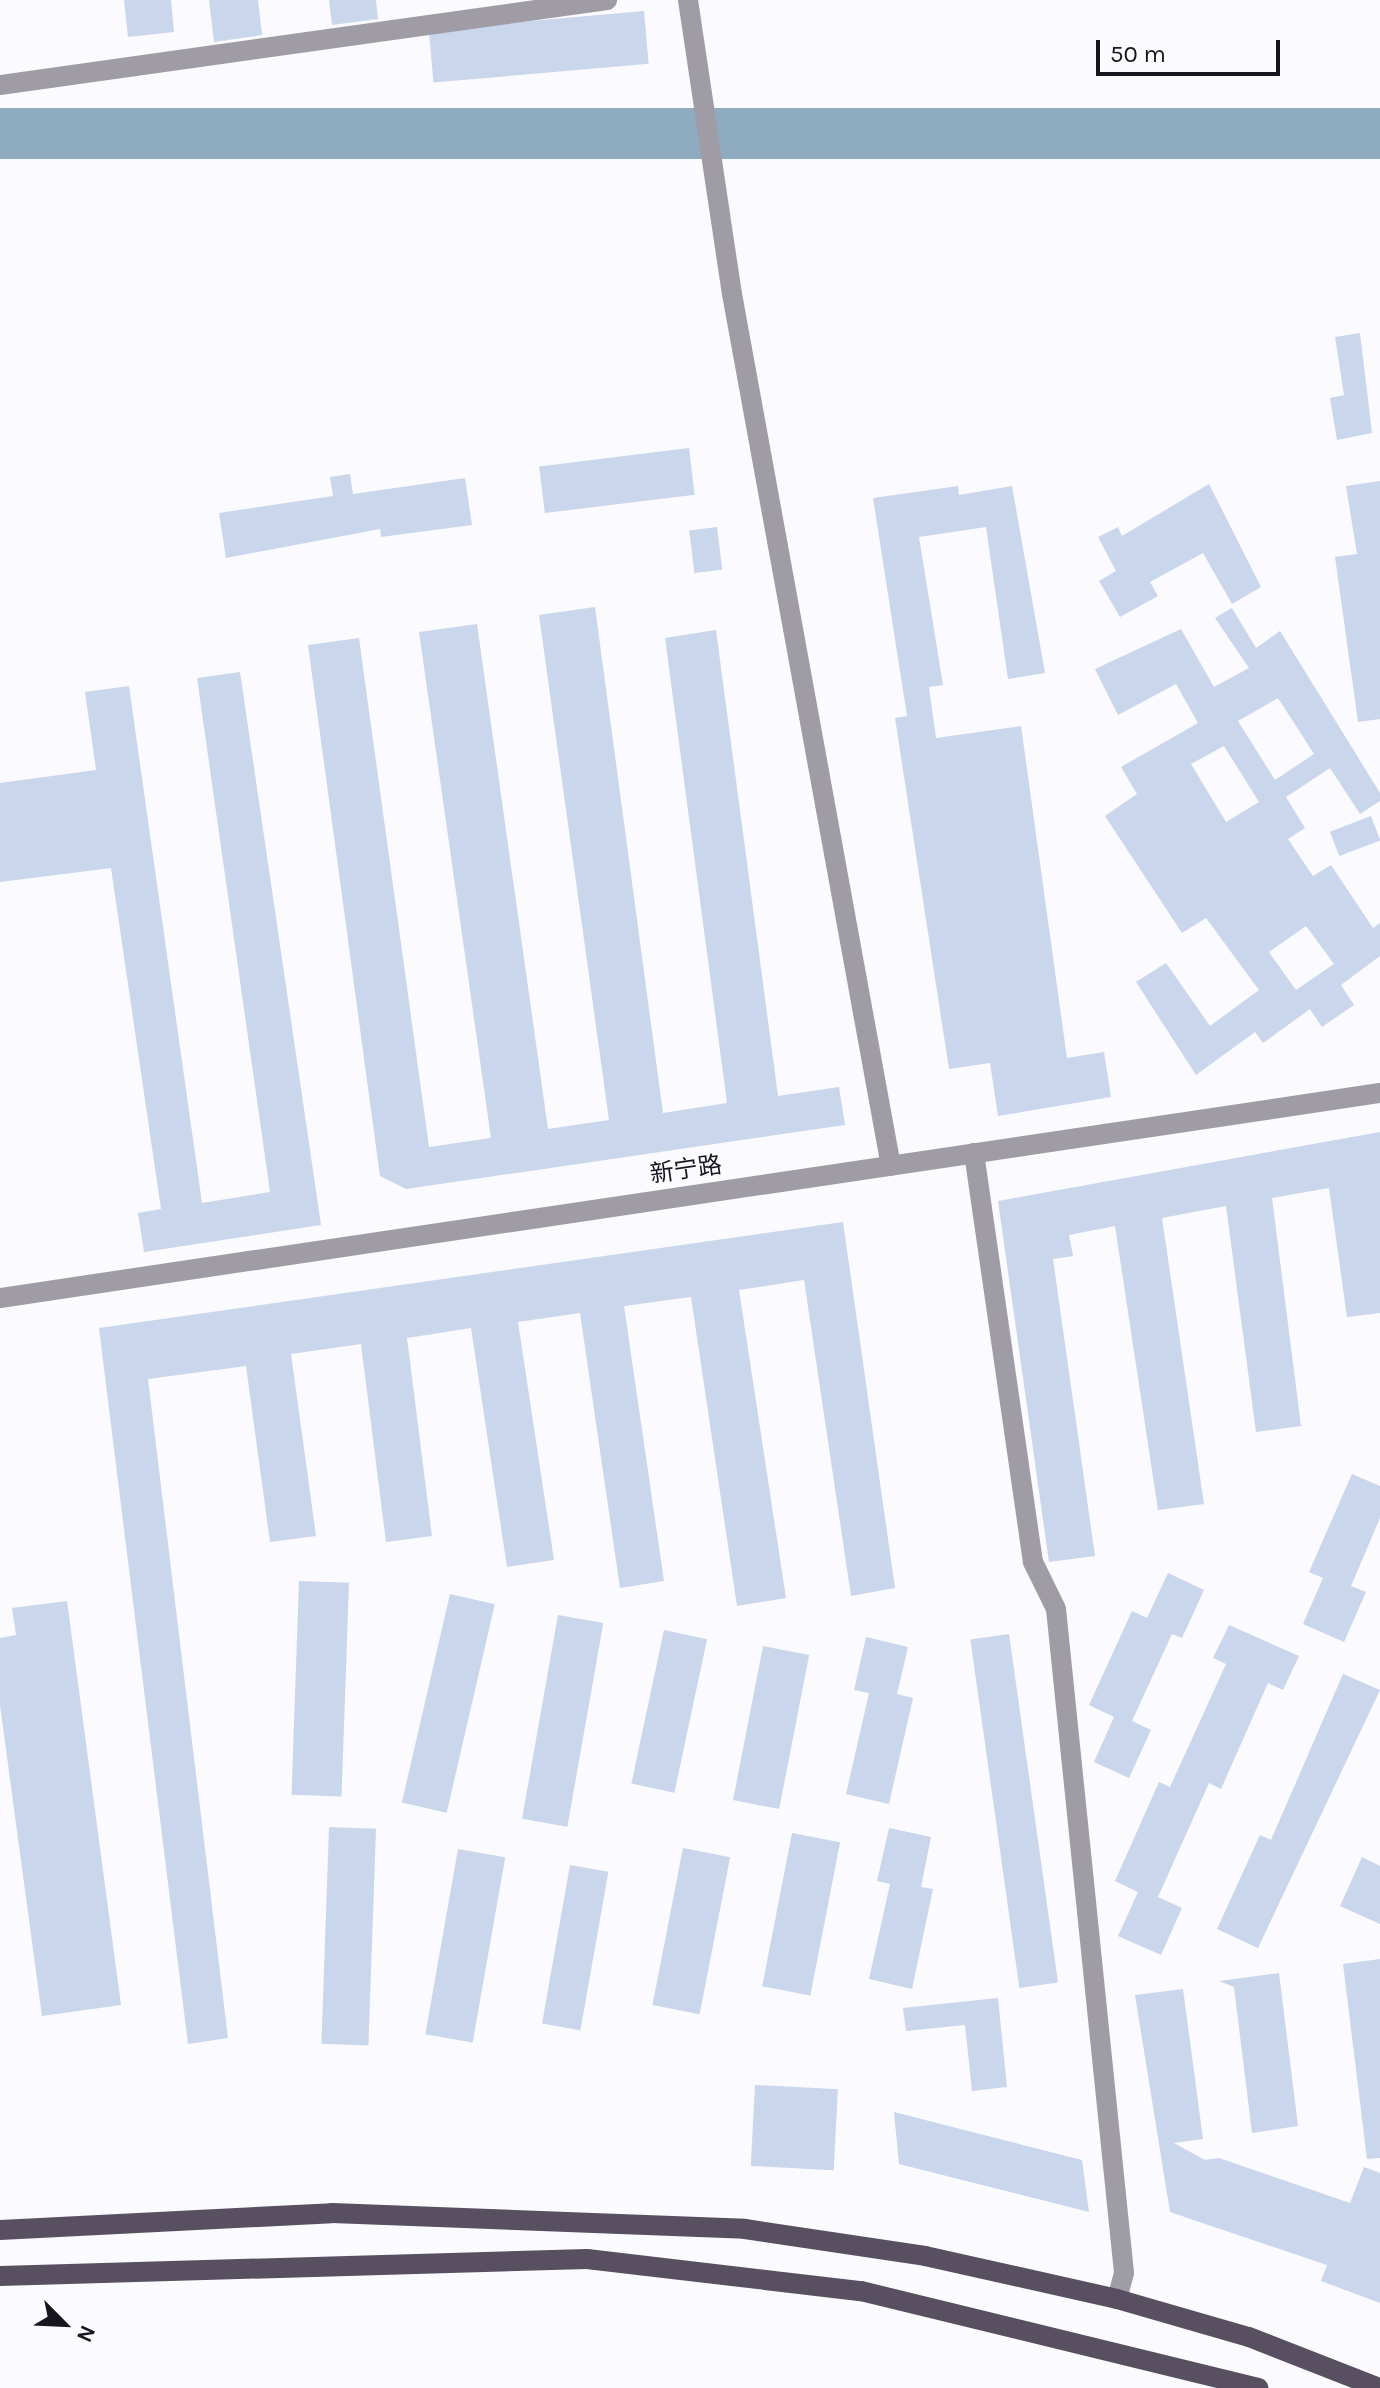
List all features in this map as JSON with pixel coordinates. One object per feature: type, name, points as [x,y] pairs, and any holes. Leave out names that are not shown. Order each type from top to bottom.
[{"type":"main road","points":[[0,2230],[332,2213],[745,2229],[925,2256],[1117,2299],[1249,2337],[1379,2388]]},
{"type":"main road","points":[[0,2276],[587,2259],[861,2291],[1258,2388]]},
{"type":"street","points":[[0,85],[607,0]]},
{"type":"street","points":[[688,0],[732,294],[891,1166]]},
{"type":"street","name":"新宁路","points":[[0,1298],[1380,1093]]},
{"type":"street","points":[[974,1153],[1033,1562],[1056,1609],[1124,2273],[1117,2299]]},
{"type":"water","points":[[0,108],[1380,108],[1380,159],[0,159]]},
{"type":"building","points":[[124,0],[171,0],[174,32],[128,37]]},
{"type":"building","points":[[209,0],[258,0],[262,35],[214,42]]},
{"type":"building","points":[[329,0],[376,0],[378,19],[332,25]]},
{"type":"building","points":[[644,11],[649,64],[433,83],[429,30]]},
{"type":"building","points":[[1360,333],[1372,433],[1337,440],[1330,398],[1344,395],[1335,337]]},
{"type":"building","points":[[689,448],[695,495],[545,513],[539,466]]},
{"type":"building","points":[[350,474],[353,494],[465,478],[472,525],[381,537],[380,529],[226,558],[219,513],[333,496],[330,477]]},
{"type":"building","points":[[1380,481],[1380,719],[1358,722],[1335,557],[1357,554],[1346,486]]},
{"type":"building","points":[[1209,484],[1261,587],[1232,604],[1203,553],[1150,582],[1158,596],[1120,617],[1099,581],[1116,571],[1098,537],[1118,527],[1122,536]]},
{"type":"building","points":[[958,486],[959,495],[1012,486],[1045,673],[1008,679],[986,527],[919,537],[943,685],[929,687],[936,738],[1021,726],[1067,1058],[1104,1052],[1111,1097],[998,1116],[990,1063],[949,1069],[895,718],[907,716],[873,498]]},
{"type":"building","points":[[717,527],[722,570],[694,573],[689,530]]},
{"type":"building","points":[[595,607],[663,1113],[727,1103],[665,638],[716,630],[778,1096],[839,1087],[845,1125],[406,1189],[380,1176],[308,645],[359,638],[429,1147],[491,1138],[419,632],[477,624],[548,1129],[609,1120],[539,615]]},
{"type":"building","points":[[1232,608],[1256,648],[1280,631],[1380,793],[1380,801],[1360,814],[1330,768],[1286,797],[1305,828],[1288,839],[1313,876],[1331,865],[1373,928],[1380,923],[1380,956],[1341,985],[1354,1005],[1322,1027],[1310,1009],[1263,1043],[1255,1032],[1196,1075],[1136,982],[1166,963],[1210,1026],[1259,990],[1206,918],[1182,933],[1105,816],[1137,794],[1121,767],[1198,723],[1176,684],[1118,715],[1095,669],[1181,629],[1214,687],[1249,668],[1215,618]],"holes":[[[1278,698],[1314,754],[1275,780],[1238,721]],[[1224,746],[1259,802],[1226,822],[1191,764]],[[1306,926],[1334,964],[1296,990],[1269,952]]]},
{"type":"building","points":[[240,672],[321,1225],[144,1252],[138,1213],[161,1209],[111,868],[0,882],[0,783],[96,770],[85,692],[129,686],[202,1203],[270,1192],[197,678]]},
{"type":"building","points":[[1371,816],[1380,840],[1339,856],[1330,832]]},
{"type":"building","points":[[1380,1132],[1380,1313],[1347,1317],[1329,1188],[1272,1198],[1301,1426],[1256,1432],[1226,1206],[1162,1218],[1204,1504],[1158,1510],[1115,1226],[1069,1235],[1073,1256],[1053,1259],[1095,1556],[1049,1562],[998,1201]]},
{"type":"building","points":[[843,1222],[895,1588],[851,1596],[804,1280],[739,1290],[786,1598],[737,1606],[691,1297],[624,1306],[664,1581],[620,1588],[580,1313],[518,1322],[554,1560],[507,1567],[471,1328],[407,1338],[432,1536],[386,1542],[361,1344],[291,1354],[316,1536],[270,1542],[246,1366],[148,1379],[228,2038],[188,2044],[99,1328]]},
{"type":"building","points":[[1352,1474],[1380,1486],[1380,1518],[1351,1586],[1366,1592],[1344,1642],[1303,1624],[1323,1578],[1309,1572]]},
{"type":"building","points":[[1168,1573],[1204,1590],[1182,1638],[1172,1634],[1132,1721],[1151,1730],[1129,1778],[1094,1762],[1114,1717],[1089,1705],[1132,1611],[1147,1618]]},
{"type":"building","points":[[299,1581],[349,1583],[342,1797],[292,1795]]},
{"type":"building","points":[[450,1594],[495,1604],[447,1813],[402,1803]]},
{"type":"building","points":[[67,1601],[121,2005],[42,2016],[0,1705],[0,1638],[16,1635],[12,1608]]},
{"type":"building","points":[[558,1615],[603,1623],[567,1827],[522,1819]]},
{"type":"building","points":[[1229,1625],[1299,1656],[1283,1690],[1268,1683],[1221,1789],[1209,1783],[1158,1897],[1182,1908],[1161,1955],[1118,1936],[1138,1892],[1115,1881],[1159,1782],[1170,1787],[1226,1664],[1213,1658]]},
{"type":"building","points":[[664,1630],[707,1639],[674,1793],[631,1784]]},
{"type":"building","points":[[1009,1634],[1058,1983],[1019,1988],[970,1639]]},
{"type":"building","points":[[866,1637],[908,1647],[897,1694],[913,1698],[889,1804],[846,1794],[869,1693],[854,1690]]},
{"type":"building","points":[[763,1646],[809,1655],[779,1809],[733,1800]]},
{"type":"building","points":[[1343,1674],[1380,1690],[1258,1948],[1217,1929],[1260,1835],[1271,1840]]},
{"type":"building","points":[[329,1827],[376,1829],[368,2046],[321,2044]]},
{"type":"building","points":[[889,1828],[931,1837],[921,1887],[933,1889],[912,1989],[869,1979],[890,1884],[877,1881]]},
{"type":"building","points":[[792,1833],[840,1842],[810,1995],[762,1986]]},
{"type":"building","points":[[683,1848],[730,1857],[700,2014],[652,2005]]},
{"type":"building","points":[[458,1849],[505,1857],[473,2042],[425,2034]]},
{"type":"building","points":[[1362,1857],[1380,1866],[1380,1924],[1340,1906]]},
{"type":"building","points":[[570,1865],[608,1872],[580,2030],[542,2024]]},
{"type":"building","points":[[1380,1959],[1380,2158],[1367,2159],[1343,1964]]},
{"type":"building","points":[[1279,1973],[1298,2126],[1252,2133],[1234,1987],[1219,1981]]},
{"type":"building","points":[[1183,1989],[1203,2139],[1174,2143],[1205,2160],[1219,2158],[1350,2203],[1364,2167],[1380,2173],[1380,2303],[1321,2281],[1327,2265],[1170,2212],[1135,1995]]},
{"type":"building","points":[[998,1998],[1007,2087],[972,2091],[965,2025],[906,2031],[903,2008]]},
{"type":"building","points":[[755,2085],[838,2089],[834,2170],[751,2166]]},
{"type":"building","points":[[894,2112],[1082,2160],[1089,2212],[899,2164]]}]
